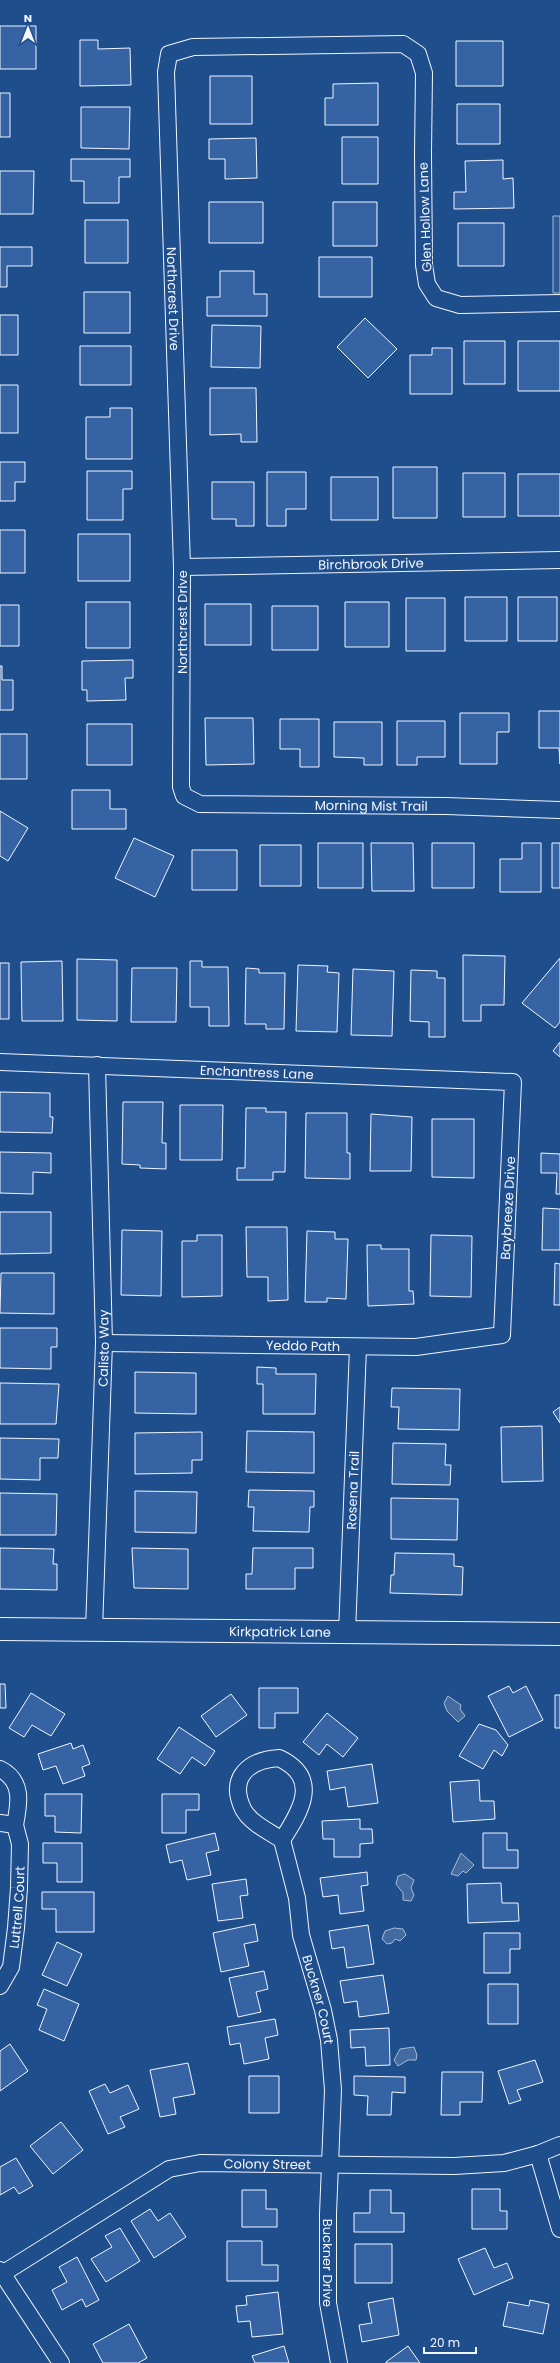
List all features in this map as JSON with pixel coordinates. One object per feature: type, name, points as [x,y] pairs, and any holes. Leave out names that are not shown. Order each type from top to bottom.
[{"type":"street","name":"Northcrest Drive","points":[[184,796],[181,787],[182,567],[166,80],[169,54],[193,46],[403,44],[418,54]]},
{"type":"street","name":"Glen Hollow Lane","points":[[418,54],[424,73],[424,265],[427,284],[436,298],[460,305],[560,303]]},
{"type":"street","name":"Birchbrook Drive","points":[[182,567],[560,560]]},
{"type":"street","name":"Morning Mist Trail","points":[[184,796],[200,804],[446,806],[560,810]]},
{"type":"street","name":"Enchantress Lane","points":[[0,1062],[513,1082]]},
{"type":"street","name":"Calisto Way","points":[[94,1630],[104,1343],[97,1066]]},
{"type":"street","name":"Baybreeze Drive","points":[[502,1335],[513,1082]]},
{"type":"street","name":"Yeddo Path","points":[[104,1343],[416,1347],[502,1335]]},
{"type":"street","name":"Rosena Trail","points":[[346,1633],[358,1347]]},
{"type":"street","name":"Kirkpatrick Lane","points":[[0,1629],[560,1634]]},
{"type":"street","points":[[279,1758],[289,1763],[298,1771],[305,1792],[300,1811],[282,1840],[248,1815],[244,1809],[240,1794],[240,1779],[245,1770],[266,1759],[279,1758]]},
{"type":"street","name":"Luttrell Court","points":[[0,1769],[6,1772],[18,1788],[20,1801],[8,1824],[20,1844],[16,1920],[11,1967],[0,1986]]},
{"type":"street","name":"Buckner Court","points":[[282,1840],[297,1898],[301,1935],[323,2010],[329,2040],[332,2090],[331,2163]]},
{"type":"street","name":"Colony Street","points":[[1,2272],[169,2169],[200,2163],[331,2163],[454,2166],[504,2163],[538,2154],[560,2145]]},
{"type":"street","points":[[538,2154],[560,2229]]},
{"type":"street","name":"Buckner Drive","points":[[331,2163],[328,2303],[339,2363]]},
{"type":"street","points":[[1,2272],[61,2363]]},
{"type":"shaded area","points":[[553,216],[560,216],[560,293],[553,293]]},
{"type":"shaded area","points":[[448,1696],[461,1705],[460,1709],[465,1716],[458,1722],[447,1711],[444,1703]]},
{"type":"shaded area","points":[[461,1853],[474,1865],[466,1873],[463,1871],[458,1876],[451,1874]]},
{"type":"shaded area","points":[[405,1874],[414,1880],[411,1888],[414,1895],[411,1901],[403,1900],[403,1893],[396,1884],[398,1876]]},
{"type":"shaded area","points":[[394,1928],[403,1929],[406,1935],[400,1941],[395,1939],[392,1943],[387,1944],[382,1939],[385,1931]]},
{"type":"shaded area","points":[[414,2047],[417,2055],[416,2060],[408,2060],[398,2066],[394,2060],[400,2049]]},
{"type":"building","points":[[0,26],[36,26],[36,69],[0,69]]},
{"type":"building","points":[[80,40],[98,40],[98,49],[130,48],[131,85],[80,86]]},
{"type":"building","points":[[456,41],[503,41],[503,86],[456,86]]},
{"type":"building","points":[[210,76],[252,76],[252,124],[210,124]]},
{"type":"building","points":[[378,83],[378,125],[325,125],[325,98],[333,98],[333,84]]},
{"type":"building","points":[[0,93],[10,93],[10,137],[0,137]]},
{"type":"building","points":[[457,104],[500,104],[500,144],[457,144]]},
{"type":"building","points":[[81,107],[130,107],[129,149],[81,148]]},
{"type":"building","points":[[342,137],[378,137],[378,184],[342,184]]},
{"type":"building","points":[[256,138],[257,178],[225,179],[225,159],[209,159],[209,139]]},
{"type":"building","points":[[71,159],[130,159],[130,177],[119,177],[119,203],[84,203],[84,181],[71,181]]},
{"type":"building","points":[[503,160],[503,179],[513,178],[514,208],[454,209],[454,192],[466,192],[465,161]]},
{"type":"building","points":[[0,171],[34,171],[33,214],[0,214]]},
{"type":"building","points":[[209,202],[263,202],[263,243],[209,243]]},
{"type":"building","points":[[333,202],[377,202],[377,246],[333,246]]},
{"type":"building","points":[[85,220],[128,220],[128,263],[85,263]]},
{"type":"building","points":[[458,223],[504,223],[504,266],[458,266]]},
{"type":"building","points":[[0,247],[32,247],[32,266],[7,266],[7,287],[0,287]]},
{"type":"building","points":[[319,257],[372,257],[372,297],[319,297]]},
{"type":"building","points":[[220,271],[254,271],[254,294],[267,294],[267,316],[207,316],[207,297],[220,297]]},
{"type":"building","points":[[84,292],[130,292],[130,333],[84,333]]},
{"type":"building","points":[[0,315],[18,315],[18,355],[0,355]]},
{"type":"building","points":[[365,318],[397,349],[368,378],[337,347]]},
{"type":"building","points":[[212,325],[261,326],[260,368],[211,367]]},
{"type":"building","points":[[464,341],[505,341],[505,384],[464,384]]},
{"type":"building","points":[[518,341],[560,341],[560,391],[518,391]]},
{"type":"building","points":[[80,346],[131,346],[131,385],[80,385]]},
{"type":"building","points":[[432,348],[452,348],[452,394],[410,394],[410,355],[432,355]]},
{"type":"building","points":[[0,385],[18,385],[18,433],[0,433]]},
{"type":"building","points":[[210,388],[256,388],[257,442],[241,442],[241,434],[210,435]]},
{"type":"building","points":[[110,408],[132,408],[132,459],[86,459],[86,417],[110,417]]},
{"type":"building","points":[[0,462],[25,462],[25,482],[15,482],[15,501],[0,501]]},
{"type":"building","points":[[393,467],[437,467],[437,518],[393,518]]},
{"type":"building","points":[[87,471],[132,471],[132,489],[123,489],[123,520],[87,520]]},
{"type":"building","points":[[267,472],[306,472],[306,509],[286,509],[286,526],[267,526]]},
{"type":"building","points":[[463,473],[505,473],[505,517],[463,517]]},
{"type":"building","points":[[518,474],[560,474],[560,516],[518,516]]},
{"type":"building","points":[[331,477],[378,477],[378,520],[331,520]]},
{"type":"building","points":[[212,482],[254,482],[254,526],[236,526],[236,519],[212,519]]},
{"type":"building","points":[[0,530],[25,530],[25,573],[0,573]]},
{"type":"building","points":[[78,534],[130,534],[130,581],[78,581]]},
{"type":"building","points":[[465,597],[507,597],[507,641],[465,641]]},
{"type":"building","points":[[518,597],[557,597],[557,641],[518,641]]},
{"type":"building","points":[[406,598],[445,598],[445,651],[406,651]]},
{"type":"building","points":[[86,602],[130,602],[130,648],[86,648]]},
{"type":"building","points":[[345,602],[389,602],[389,647],[345,647]]},
{"type":"building","points":[[205,604],[251,604],[251,645],[205,645]]},
{"type":"building","points":[[0,605],[19,605],[19,646],[0,646]]},
{"type":"building","points":[[272,606],[318,606],[318,650],[272,650]]},
{"type":"building","points":[[133,660],[133,678],[125,678],[126,700],[87,701],[87,690],[82,690],[82,661]]},
{"type":"building","points":[[0,666],[2,666],[2,680],[13,680],[13,710],[0,710]]},
{"type":"building","points":[[539,711],[560,711],[560,764],[559,748],[539,748]]},
{"type":"building","points":[[460,713],[509,713],[509,732],[497,732],[497,764],[460,764]]},
{"type":"building","points":[[205,718],[253,718],[254,764],[206,765]]},
{"type":"building","points":[[280,719],[319,719],[319,767],[300,767],[300,749],[280,749]]},
{"type":"building","points":[[397,721],[445,721],[445,757],[417,757],[417,765],[397,765]]},
{"type":"building","points":[[334,722],[382,722],[382,765],[364,765],[364,758],[334,757]]},
{"type":"building","points":[[87,724],[132,724],[132,765],[87,765]]},
{"type":"building","points":[[0,734],[27,734],[27,779],[0,779]]},
{"type":"building","points":[[72,790],[110,790],[110,809],[126,809],[126,829],[72,829]]},
{"type":"building","points":[[0,811],[28,828],[8,861],[0,856]]},
{"type":"building","points":[[134,838],[174,856],[155,897],[115,878]]},
{"type":"building","points":[[318,843],[363,843],[363,888],[318,888]]},
{"type":"building","points":[[371,843],[413,843],[414,891],[372,891]]},
{"type":"building","points":[[432,843],[474,843],[474,888],[432,888]]},
{"type":"building","points":[[522,843],[541,843],[541,892],[500,892],[500,859],[522,859]]},
{"type":"building","points":[[552,843],[560,843],[560,888],[552,888]]},
{"type":"building","points":[[260,845],[301,845],[301,886],[260,886]]},
{"type":"building","points":[[192,850],[237,850],[237,890],[192,890]]},
{"type":"building","points":[[463,955],[505,956],[504,1005],[481,1005],[481,1021],[463,1021]]},
{"type":"building","points":[[560,958],[560,1022],[555,1028],[522,1003]]},
{"type":"building","points":[[77,959],[117,960],[117,1021],[77,1020]]},
{"type":"building","points":[[62,961],[63,1021],[22,1021],[21,962]]},
{"type":"building","points":[[190,961],[202,961],[202,967],[228,967],[229,1026],[209,1026],[209,1007],[190,1007]]},
{"type":"building","points":[[0,963],[9,963],[9,1019],[0,1019]]},
{"type":"building","points":[[298,965],[328,966],[327,972],[339,973],[337,1032],[296,1031]]},
{"type":"building","points":[[132,968],[177,968],[176,1022],[131,1022]]},
{"type":"building","points":[[246,968],[259,969],[259,973],[285,973],[284,1029],[266,1029],[266,1024],[245,1024]]},
{"type":"building","points":[[353,969],[394,971],[392,1036],[351,1035]]},
{"type":"building","points":[[411,970],[437,971],[437,978],[445,978],[445,1037],[429,1037],[429,1022],[410,1021]]},
{"type":"building","points":[[560,1042],[560,1057],[553,1051]]},
{"type":"building","points":[[0,1092],[50,1093],[50,1117],[53,1117],[52,1133],[0,1132]]},
{"type":"building","points":[[123,1102],[163,1102],[162,1143],[166,1143],[166,1169],[140,1168],[140,1165],[122,1164]]},
{"type":"building","points":[[180,1105],[223,1105],[222,1160],[180,1160]]},
{"type":"building","points":[[246,1108],[266,1108],[266,1112],[286,1112],[285,1172],[273,1172],[273,1180],[237,1180],[237,1168],[245,1168]]},
{"type":"building","points":[[306,1113],[347,1113],[347,1153],[350,1153],[350,1179],[305,1178]]},
{"type":"building","points":[[371,1114],[412,1117],[411,1171],[370,1171]]},
{"type":"building","points":[[432,1119],[474,1119],[474,1178],[432,1177]]},
{"type":"building","points":[[0,1152],[51,1153],[51,1173],[33,1172],[33,1194],[0,1193]]},
{"type":"building","points":[[541,1153],[560,1154],[560,1194],[556,1194],[557,1173],[541,1173]]},
{"type":"building","points":[[543,1208],[560,1209],[560,1250],[542,1250]]},
{"type":"building","points":[[0,1212],[51,1212],[51,1253],[0,1254]]},
{"type":"building","points":[[246,1227],[287,1227],[288,1300],[268,1301],[268,1277],[247,1277]]},
{"type":"building","points":[[122,1230],[162,1231],[161,1296],[121,1295]]},
{"type":"building","points":[[307,1231],[335,1232],[335,1239],[348,1239],[346,1299],[327,1298],[327,1302],[305,1302]]},
{"type":"building","points":[[197,1235],[222,1235],[222,1296],[182,1297],[182,1241],[197,1241]]},
{"type":"building","points":[[431,1235],[472,1236],[471,1297],[430,1296]]},
{"type":"building","points":[[367,1245],[381,1245],[381,1249],[409,1249],[409,1291],[413,1291],[414,1304],[368,1306]]},
{"type":"building","points":[[555,1263],[560,1264],[560,1305],[554,1305]]},
{"type":"building","points":[[1,1273],[54,1273],[54,1314],[0,1313]]},
{"type":"building","points":[[0,1328],[57,1328],[57,1347],[51,1347],[51,1369],[0,1368]]},
{"type":"building","points":[[257,1367],[276,1368],[276,1374],[316,1374],[315,1414],[263,1414],[263,1384],[257,1384]]},
{"type":"building","points":[[135,1372],[196,1373],[196,1414],[135,1413]]},
{"type":"building","points":[[0,1383],[59,1384],[56,1424],[0,1424]]},
{"type":"building","points":[[392,1388],[460,1389],[459,1430],[398,1429],[399,1407],[391,1407]]},
{"type":"building","points":[[560,1407],[560,1423],[553,1412]]},
{"type":"building","points":[[542,1426],[543,1481],[502,1482],[501,1427]]},
{"type":"building","points":[[247,1431],[314,1432],[314,1473],[246,1472]]},
{"type":"building","points":[[202,1432],[202,1460],[192,1460],[192,1473],[135,1474],[135,1433]]},
{"type":"building","points":[[0,1438],[59,1439],[58,1458],[40,1458],[40,1480],[0,1479]]},
{"type":"building","points":[[393,1443],[446,1444],[445,1465],[451,1465],[450,1485],[392,1484]]},
{"type":"building","points":[[249,1490],[314,1491],[314,1507],[310,1507],[309,1532],[253,1531],[254,1507],[248,1507]]},
{"type":"building","points":[[135,1491],[197,1492],[196,1533],[135,1532]]},
{"type":"building","points":[[0,1493],[57,1494],[56,1535],[0,1535]]},
{"type":"building","points":[[391,1498],[458,1499],[457,1540],[391,1539]]},
{"type":"building","points":[[0,1548],[54,1549],[53,1564],[57,1564],[57,1590],[0,1589]]},
{"type":"building","points":[[132,1548],[188,1549],[188,1589],[134,1588]]},
{"type":"building","points":[[253,1548],[313,1548],[313,1568],[295,1568],[295,1589],[246,1589],[246,1574],[252,1574]]},
{"type":"building","points":[[395,1553],[454,1554],[454,1566],[463,1567],[462,1595],[390,1593],[391,1575],[394,1575]]},
{"type":"building","points":[[0,1684],[5,1684],[6,1708],[0,1708]]},
{"type":"building","points":[[509,1686],[513,1693],[526,1686],[543,1720],[509,1737],[488,1696]]},
{"type":"building","points":[[259,1688],[298,1688],[298,1713],[275,1713],[275,1728],[259,1728]]},
{"type":"building","points":[[31,1693],[65,1714],[51,1736],[32,1725],[24,1737],[9,1728]]},
{"type":"building","points":[[231,1694],[247,1715],[216,1737],[201,1716]]},
{"type":"building","points":[[555,1695],[560,1695],[560,1728],[555,1728]]},
{"type":"building","points":[[327,1713],[358,1738],[343,1757],[327,1744],[319,1755],[303,1742]]},
{"type":"building","points":[[479,1724],[496,1730],[508,1745],[502,1756],[494,1750],[483,1769],[459,1756]]},
{"type":"building","points":[[179,1727],[215,1751],[205,1766],[192,1757],[180,1774],[157,1759]]},
{"type":"building","points":[[71,1743],[73,1749],[83,1745],[90,1764],[82,1767],[85,1776],[63,1784],[56,1766],[43,1770],[38,1754]]},
{"type":"building","points":[[372,1764],[378,1803],[348,1807],[345,1787],[330,1790],[327,1771]]},
{"type":"building","points":[[479,1780],[480,1801],[494,1801],[495,1819],[453,1822],[450,1782]]},
{"type":"building","points":[[45,1794],[82,1794],[81,1833],[55,1832],[55,1816],[45,1816]]},
{"type":"building","points":[[162,1794],[199,1794],[199,1810],[186,1810],[186,1833],[162,1833]]},
{"type":"building","points":[[360,1819],[360,1829],[372,1829],[373,1843],[360,1844],[360,1857],[334,1857],[334,1839],[323,1839],[322,1821]]},
{"type":"building","points":[[215,1833],[219,1850],[206,1853],[211,1875],[187,1880],[182,1860],[170,1863],[166,1845]]},
{"type":"building","points":[[483,1833],[507,1833],[507,1850],[518,1850],[518,1868],[483,1868]]},
{"type":"building","points":[[43,1843],[82,1843],[82,1882],[57,1882],[57,1863],[43,1863]]},
{"type":"building","points":[[367,1872],[368,1885],[361,1886],[364,1911],[340,1914],[338,1895],[323,1897],[320,1878]]},
{"type":"building","points":[[246,1879],[248,1895],[240,1896],[243,1918],[218,1921],[212,1884]]},
{"type":"building","points":[[501,1883],[502,1903],[518,1903],[519,1921],[468,1923],[467,1884]]},
{"type":"building","points":[[42,1892],[94,1892],[94,1932],[56,1932],[56,1909],[42,1909]]},
{"type":"building","points":[[255,1924],[258,1941],[244,1944],[249,1966],[221,1972],[213,1933]]},
{"type":"building","points":[[368,1925],[374,1964],[347,1968],[344,1947],[332,1949],[329,1931]]},
{"type":"building","points":[[484,1933],[520,1933],[520,1949],[510,1949],[510,1973],[484,1973]]},
{"type":"building","points":[[57,1942],[82,1954],[67,1986],[42,1975]]},
{"type":"building","points":[[264,1971],[268,1989],[256,1992],[261,2012],[238,2017],[229,1978]]},
{"type":"building","points":[[383,1975],[389,2013],[359,2017],[357,2001],[344,2003],[340,1981]]},
{"type":"building","points":[[488,1984],[518,1984],[518,2024],[488,2024]]},
{"type":"building","points":[[44,1989],[79,2004],[64,2041],[39,2030],[47,2009],[37,2005]]},
{"type":"building","points":[[275,2019],[278,2035],[265,2038],[269,2059],[244,2064],[240,2043],[230,2045],[227,2027]]},
{"type":"building","points":[[389,2028],[390,2065],[366,2066],[365,2047],[351,2048],[350,2030]]},
{"type":"building","points":[[10,2044],[28,2071],[0,2091],[0,2051]]},
{"type":"building","points":[[535,2060],[543,2082],[517,2090],[521,2100],[509,2104],[498,2071]]},
{"type":"building","points":[[188,2063],[195,2094],[173,2098],[176,2114],[160,2117],[150,2070]]},
{"type":"building","points":[[442,2072],[483,2072],[482,2102],[460,2102],[460,2115],[441,2115]]},
{"type":"building","points":[[249,2076],[279,2076],[279,2113],[249,2113]]},
{"type":"building","points":[[354,2076],[405,2077],[405,2093],[392,2092],[391,2115],[367,2115],[368,2096],[354,2095]]},
{"type":"building","points":[[105,2084],[110,2093],[128,2085],[139,2109],[120,2117],[125,2127],[108,2134],[89,2091]]},
{"type":"building","points":[[61,2122],[83,2150],[53,2174],[30,2146]]},
{"type":"building","points":[[16,2158],[33,2186],[19,2194],[14,2187],[0,2195],[0,2167]]},
{"type":"building","points":[[472,2189],[500,2189],[500,2211],[507,2211],[507,2229],[472,2229]]},
{"type":"building","points":[[242,2190],[266,2190],[266,2209],[277,2209],[277,2227],[242,2227]]},
{"type":"building","points":[[370,2190],[391,2190],[391,2213],[404,2213],[404,2232],[354,2232],[354,2213],[370,2213]]},
{"type":"building","points":[[150,2209],[158,2221],[170,2213],[186,2237],[154,2258],[131,2221]]},
{"type":"building","points":[[120,2228],[140,2261],[106,2282],[91,2259],[112,2247],[105,2236]]},
{"type":"building","points":[[227,2241],[262,2241],[262,2265],[278,2265],[278,2281],[227,2281]]},
{"type":"building","points":[[355,2244],[392,2244],[392,2283],[355,2283]]},
{"type":"building","points":[[485,2248],[494,2268],[507,2263],[513,2278],[474,2295],[458,2259]]},
{"type":"building","points":[[77,2257],[99,2300],[86,2307],[82,2299],[62,2310],[52,2290],[67,2282],[59,2267]]},
{"type":"building","points":[[278,2292],[283,2334],[252,2337],[250,2321],[238,2322],[236,2306],[247,2305],[246,2296]]},
{"type":"building","points":[[393,2298],[399,2335],[362,2342],[359,2325],[372,2323],[368,2303]]},
{"type":"building","points":[[530,2300],[549,2304],[543,2334],[503,2326],[508,2302],[529,2306]]},
{"type":"building","points":[[129,2324],[147,2358],[138,2363],[103,2363],[93,2344]]},
{"type":"building","points":[[284,2346],[289,2363],[255,2363],[252,2356]]},
{"type":"building","points":[[408,2346],[420,2363],[386,2363],[386,2362]]}]
